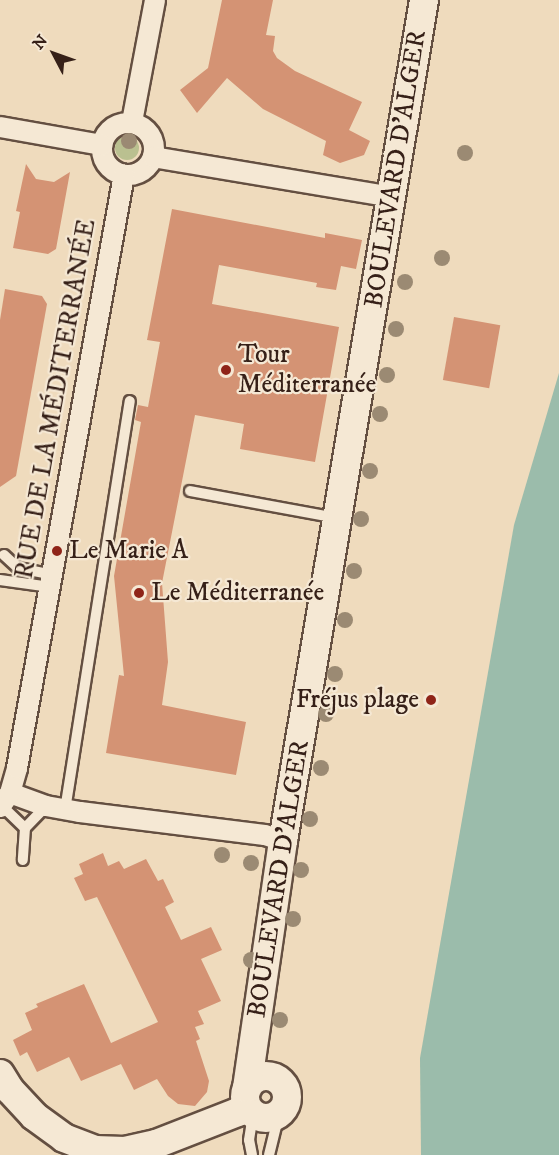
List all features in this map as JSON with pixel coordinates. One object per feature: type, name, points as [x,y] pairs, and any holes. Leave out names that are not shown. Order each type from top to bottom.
[{"type":"main road","name":"BOULEVARD D'ALGER","points":[[252,1049],[260,1068],[283,1084],[286,1090],[286,1103],[256,1106],[252,1049],[283,841],[424,0]]},
{"type":"main road","points":[[0,1074],[34,1116],[64,1138],[94,1153],[125,1151],[156,1144],[256,1106],[255,1078],[273,1077]]},
{"type":"street","points":[[132,122],[155,0]]},
{"type":"street","points":[[123,122],[132,122],[146,129],[151,135],[155,150],[145,169],[124,175],[109,168],[102,145],[109,130],[123,122]]},
{"type":"street","points":[[0,127],[102,145]]},
{"type":"street","points":[[153,157],[391,197]]},
{"type":"street","name":"RUE DE LA MÉDITERRANÉE","points":[[4,802],[17,768],[124,175]]},
{"type":"street","points":[[4,802],[265,835],[283,841]]},
{"type":"lane","points":[[25,828],[56,808],[130,401]]},
{"type":"lane","points":[[190,491],[338,519]]},
{"type":"lane","points":[[4,555],[18,568],[52,581]]},
{"type":"lane","points":[[0,580],[52,581]]},
{"type":"lane","points":[[4,802],[25,828],[24,860]]},
{"type":"lane","points":[[252,1155],[249,1140],[256,1106]]},
{"type":"lane","points":[[256,1106],[269,1155]]},
{"type":"green space","points":[[127,136],[136,139],[139,148],[136,157],[127,160],[118,157],[115,148],[118,139]]},
{"type":"shaded area","points":[[559,373],[559,1155],[421,1155],[420,1058],[514,525]]},
{"type":"building","points":[[222,0],[273,0],[266,35],[275,36],[273,51],[277,58],[295,71],[362,102],[349,130],[370,141],[364,155],[340,163],[323,155],[326,141],[263,109],[227,78],[197,113],[180,90],[208,68]]},
{"type":"building","points":[[26,164],[36,179],[54,182],[70,172],[56,249],[48,254],[13,248],[20,212],[16,211]]},
{"type":"building","points":[[172,209],[325,238],[325,233],[362,240],[356,269],[341,266],[336,290],[316,287],[317,283],[219,265],[212,304],[339,327],[315,462],[240,449],[244,424],[195,415],[162,583],[168,662],[162,705],[246,722],[236,775],[106,753],[119,675],[124,676],[114,576],[141,422],[135,420],[138,405],[148,407],[160,342],[147,340]]},
{"type":"building","points":[[5,289],[42,296],[47,304],[16,476],[0,487],[0,320]]},
{"type":"building","points":[[454,317],[500,325],[489,388],[443,380]]},
{"type":"building","points":[[103,853],[108,866],[119,861],[124,869],[146,859],[158,881],[163,879],[174,902],[165,907],[181,940],[211,927],[222,950],[201,959],[221,1001],[198,1011],[204,1024],[195,1027],[200,1039],[196,1041],[209,1081],[207,1092],[195,1106],[178,1104],[168,1096],[157,1079],[134,1090],[121,1064],[81,1081],[69,1057],[37,1072],[27,1052],[20,1056],[13,1040],[32,1030],[25,1013],[38,1007],[36,1004],[84,984],[111,1043],[158,1022],[97,897],[85,901],[74,878],[83,874],[79,864]]},
{"type":"place","name":"Tour Méditerranée","points":[[226,370]]},
{"type":"place","name":"Le Marie A","points":[[57,551]]},
{"type":"place","name":"Le Méditerranée","points":[[139,593]]},
{"type":"place","name":"Fréjus plage","points":[[431,700]]}]
